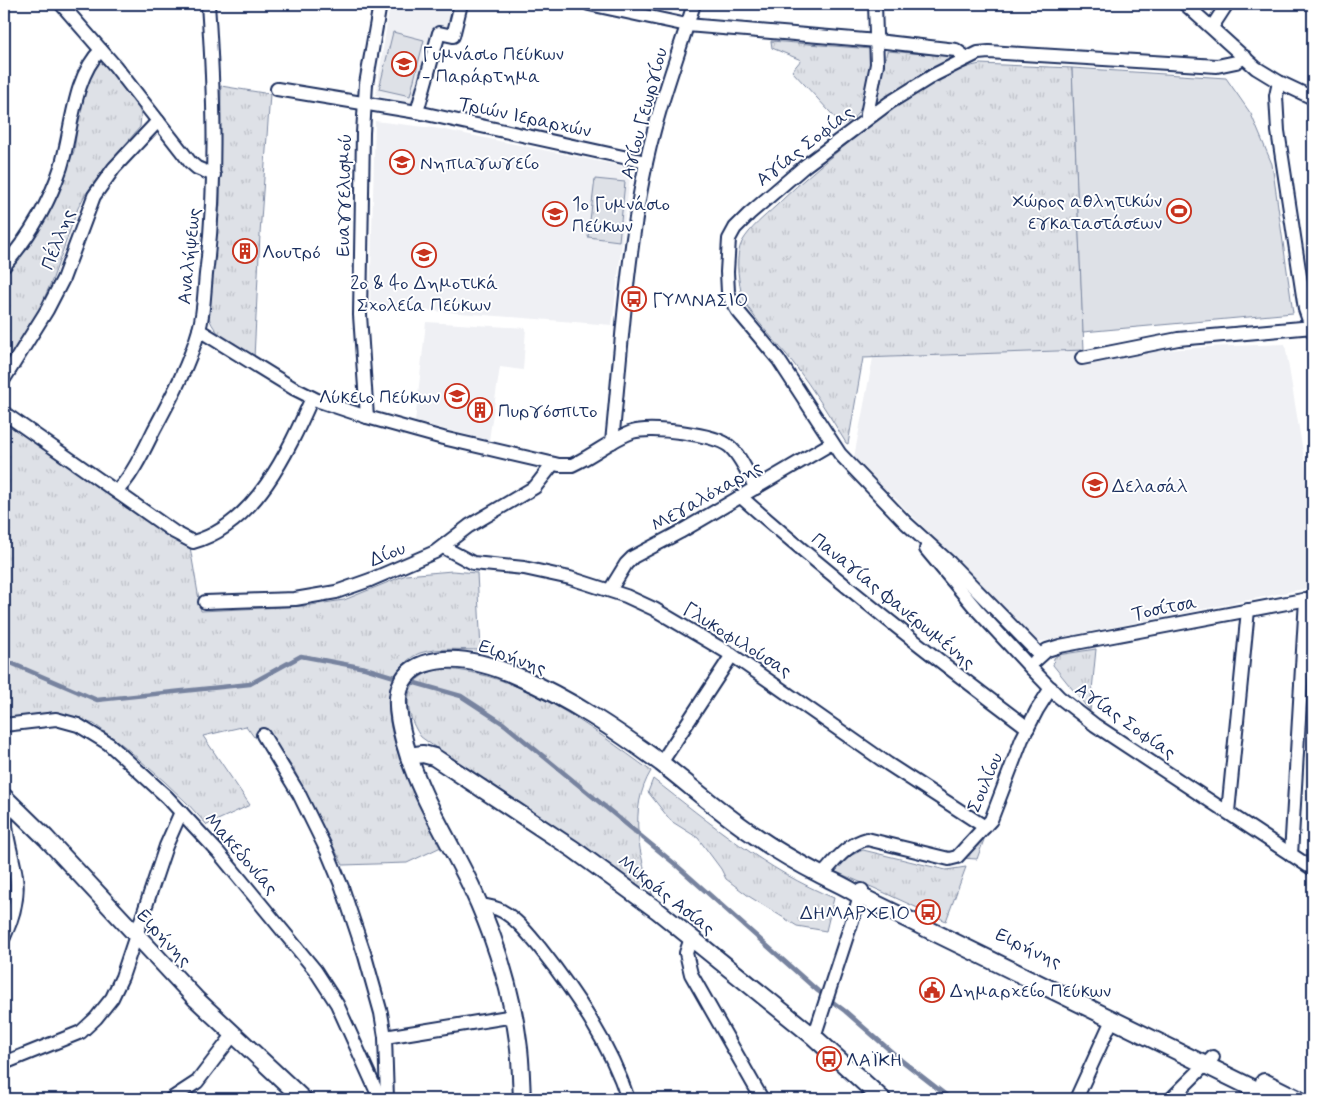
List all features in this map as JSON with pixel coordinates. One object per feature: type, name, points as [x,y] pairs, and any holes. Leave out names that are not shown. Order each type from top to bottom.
[{"type":"street","points":[[61,4],[197,168],[214,175]]},
{"type":"street","name":"Αναλήψεως","points":[[116,491],[126,482],[153,433],[186,366],[199,330],[212,219],[214,175],[214,108],[208,4]]},
{"type":"street","name":"Ευαγγελισμού","points":[[367,417],[360,315],[364,102],[380,4]]},
{"type":"street","points":[[417,112],[439,33],[453,36],[461,4]]},
{"type":"street","points":[[589,4],[687,25],[877,41],[956,50],[967,58]]},
{"type":"street","name":"Αγίου Γεωργίου","points":[[612,442],[629,264],[646,162],[694,4]]},
{"type":"street","points":[[866,120],[876,75],[875,4]]},
{"type":"street","points":[[1185,4],[1256,68],[1279,82],[1313,98]]},
{"type":"street","points":[[1212,27],[1227,4]]},
{"type":"street","points":[[4,266],[34,226],[49,197],[62,163],[84,75],[91,61],[101,50]]},
{"type":"street","name":"Αγίας Σοφίας","points":[[1040,655],[950,563],[906,523],[849,464],[832,443],[778,359],[733,305],[727,285],[729,241],[735,228],[806,165],[907,91],[978,53],[988,52],[1217,66],[1236,62],[1245,57]]},
{"type":"street","points":[[1082,358],[1178,339],[1313,329],[1305,309],[1278,132],[1276,96],[1279,82]]},
{"type":"street","name":"Τριών Ιεραρχών","points":[[277,90],[364,102],[417,112],[646,162]]},
{"type":"street","name":"Πέλλης","points":[[4,379],[36,330],[55,294],[94,196],[119,163],[158,121]]},
{"type":"street","points":[[199,330],[312,398],[367,417],[443,438],[552,464],[572,464],[612,442],[639,430],[674,430],[726,444],[734,452],[756,488]]},
{"type":"street","points":[[4,413],[174,532],[193,542],[210,535],[228,524],[241,513],[267,484],[293,440],[312,398]]},
{"type":"street","name":"Μεγαλόχαρης","points":[[610,590],[626,564],[633,557],[680,532],[832,443]]},
{"type":"street","name":"Δίου","points":[[205,602],[296,599],[336,592],[408,565],[435,552],[469,526],[535,487],[545,476],[552,464]]},
{"type":"street","name":"Παναγίας Φανερωμένης","points":[[741,497],[778,530],[938,661],[1028,728]]},
{"type":"street","name":"Αγίας Σοφίας","points":[[906,523],[958,587],[1030,667],[1084,717],[1313,869]]},
{"type":"street","name":"Γλυκοφιλούσας","points":[[442,547],[473,563],[540,570],[610,590],[654,610],[732,655],[888,764],[985,828]]},
{"type":"street","points":[[1292,855],[1310,598]]},
{"type":"street","name":"Τοσίτσα","points":[[1030,667],[1047,650],[1060,646],[1310,598]]},
{"type":"street","points":[[1228,812],[1248,610]]},
{"type":"street","points":[[660,763],[732,655]]},
{"type":"street","name":"Ειρήνης","points":[[522,1099],[518,1040],[500,959],[480,905],[422,789],[409,756],[401,723],[397,699],[407,676],[430,662],[470,661],[494,667],[530,682],[582,709],[660,763],[752,834],[796,861],[1209,1061],[1275,1099]]},
{"type":"street","name":"Σουλίου","points":[[822,875],[846,850],[862,840],[870,839],[954,859],[985,828],[994,813],[1028,728],[1051,688]]},
{"type":"street","name":"Μακεδονίας","points":[[4,725],[56,719],[84,728],[103,740],[125,758],[181,812],[218,852],[316,970],[337,1004],[380,1099]]},
{"type":"street","points":[[263,735],[299,794],[336,871],[381,1013],[385,1037],[387,1099]]},
{"type":"street","name":"Μικράς Ασίας","points":[[409,756],[427,754],[438,759],[616,879],[814,1036],[882,1099]]},
{"type":"street","points":[[4,937],[13,915],[16,895],[16,876],[7,832],[6,799]]},
{"type":"street","name":"Ειρήνης","points":[[6,799],[46,838],[196,999],[303,1099]]},
{"type":"street","points":[[4,1063],[71,1037],[88,1027],[106,1006],[116,991],[166,846],[181,812]]},
{"type":"street","points":[[814,1036],[833,978],[857,891]]},
{"type":"street","name":"Ειρήνης","points":[[857,891],[1112,1020],[1209,1061]]},
{"type":"street","points":[[480,905],[497,908],[509,915],[531,938],[563,978],[587,1014],[609,1054],[628,1099]]},
{"type":"street","points":[[691,938],[686,950],[688,968],[762,1099]]},
{"type":"street","points":[[385,1037],[514,1016]]},
{"type":"street","points":[[1076,1099],[1112,1020]]},
{"type":"street","points":[[171,1099],[197,1082],[233,1035]]},
{"type":"street","points":[[1171,1099],[1209,1061]]},
{"type":"street","name":"Ειρήνης","points":[[1259,1091],[1298,1099]]},
{"type":"shaded area","name":"Γυμνάσιο Πεύκων - Παράρτημα","points":[[390,4],[456,4],[450,33],[437,30],[416,104],[376,95]]},
{"type":"shaded area","points":[[375,121],[441,129],[631,168],[612,325],[370,306]]},
{"type":"shaded area","name":"Λύκειο Πεύκων","points":[[426,322],[526,328],[523,370],[500,367],[489,440],[415,422]]},
{"type":"shaded area","name":"Δελασάλ","points":[[1285,344],[1313,512],[1313,587],[1038,642],[854,457],[873,358],[1084,350],[1082,363],[1127,353]]},
{"type":"green space","points":[[393,32],[424,40],[410,96],[379,89]]},
{"type":"green space","points":[[771,41],[871,49],[870,81],[867,93],[864,103],[851,120],[842,125],[792,71],[801,60],[772,48]]},
{"type":"green space","points":[[887,51],[949,56],[952,61],[912,81],[878,104],[876,100]]},
{"type":"green space","points":[[100,62],[112,71],[137,103],[141,115],[140,127],[85,195],[78,208],[53,278],[39,310],[4,365],[4,277],[38,231],[51,209],[74,151],[85,89],[93,69]]},
{"type":"green space","points":[[980,64],[1072,68],[1084,350],[863,358],[848,444],[801,373],[756,318],[744,299],[738,273],[738,253],[740,247],[753,227],[786,196],[875,122],[933,82],[964,68]]},
{"type":"green space","name":"Χώρος αθλητικών εγκαταστάσεων","points":[[1072,68],[1226,78],[1251,114],[1272,164],[1293,313],[1083,332]]},
{"type":"green space","points":[[221,86],[270,94],[260,234],[254,358],[219,334],[210,321],[208,313],[220,204]]},
{"type":"green space","points":[[595,179],[625,182],[619,241],[588,237]]},
{"type":"green space","points":[[4,420],[190,547],[201,611],[305,606],[344,600],[406,575],[452,571],[477,573],[481,650],[442,649],[420,653],[402,666],[391,688],[389,710],[392,734],[400,759],[410,783],[443,846],[407,863],[343,865],[294,770],[266,729],[254,737],[246,726],[203,736],[250,805],[207,825],[165,782],[124,746],[94,724],[63,714],[38,714],[4,719]]},
{"type":"green space","points":[[1096,649],[1090,711],[1053,665],[1054,658],[1058,655]]},
{"type":"green space","points":[[443,669],[472,672],[500,680],[527,691],[579,720],[651,771],[640,801],[638,833],[640,849],[653,896],[586,848],[478,778],[421,737],[410,715],[409,694],[419,678],[429,672]]},
{"type":"green space","points":[[653,779],[762,860],[809,887],[834,898],[826,931],[797,926],[750,897],[726,879],[721,869],[698,838],[671,821],[648,792]]},
{"type":"green space","points":[[986,834],[977,859],[960,858]]},
{"type":"green space","points":[[863,850],[946,870],[966,867],[946,921],[834,871],[852,855]]},
{"type":"waterway","points":[[4,660],[97,700],[250,684],[301,656],[365,668],[401,679]]},
{"type":"waterway","points":[[408,681],[461,696],[504,724],[675,864],[818,991],[951,1099]]},
{"type":"place","name":"Γυμνάσιο Πεύκων - Παράρτημα","points":[[404,64]]},
{"type":"place","name":"Νηπιαγωγείο","points":[[402,162]]},
{"type":"place","name":"Χώρος αθλητικών εγκαταστάσεων","points":[[1179,211]]},
{"type":"place","name":"1ο Γυμνάσιο Πεύκων","points":[[555,214]]},
{"type":"place","name":"Λουτρό","points":[[245,251]]},
{"type":"place","name":"2ο & 4ο Δημοτικά Σχολεία Πεύκων","points":[[424,255]]},
{"type":"place","name":"ΓΥΜΝΑΣΙΟ","points":[[634,299]]},
{"type":"place","name":"Λύκειο Πεύκων","points":[[457,396]]},
{"type":"place","name":"Πυργόσπιτο","points":[[480,410]]},
{"type":"place","name":"Δελασάλ","points":[[1095,485]]},
{"type":"place","name":"ΔΗΜΑΡΧΕΙΟ","points":[[928,912]]},
{"type":"place","name":"Δημαρχείο Πεύκων","points":[[932,990]]},
{"type":"place","name":"ΛΑΪΚΗ","points":[[829,1059]]}]
